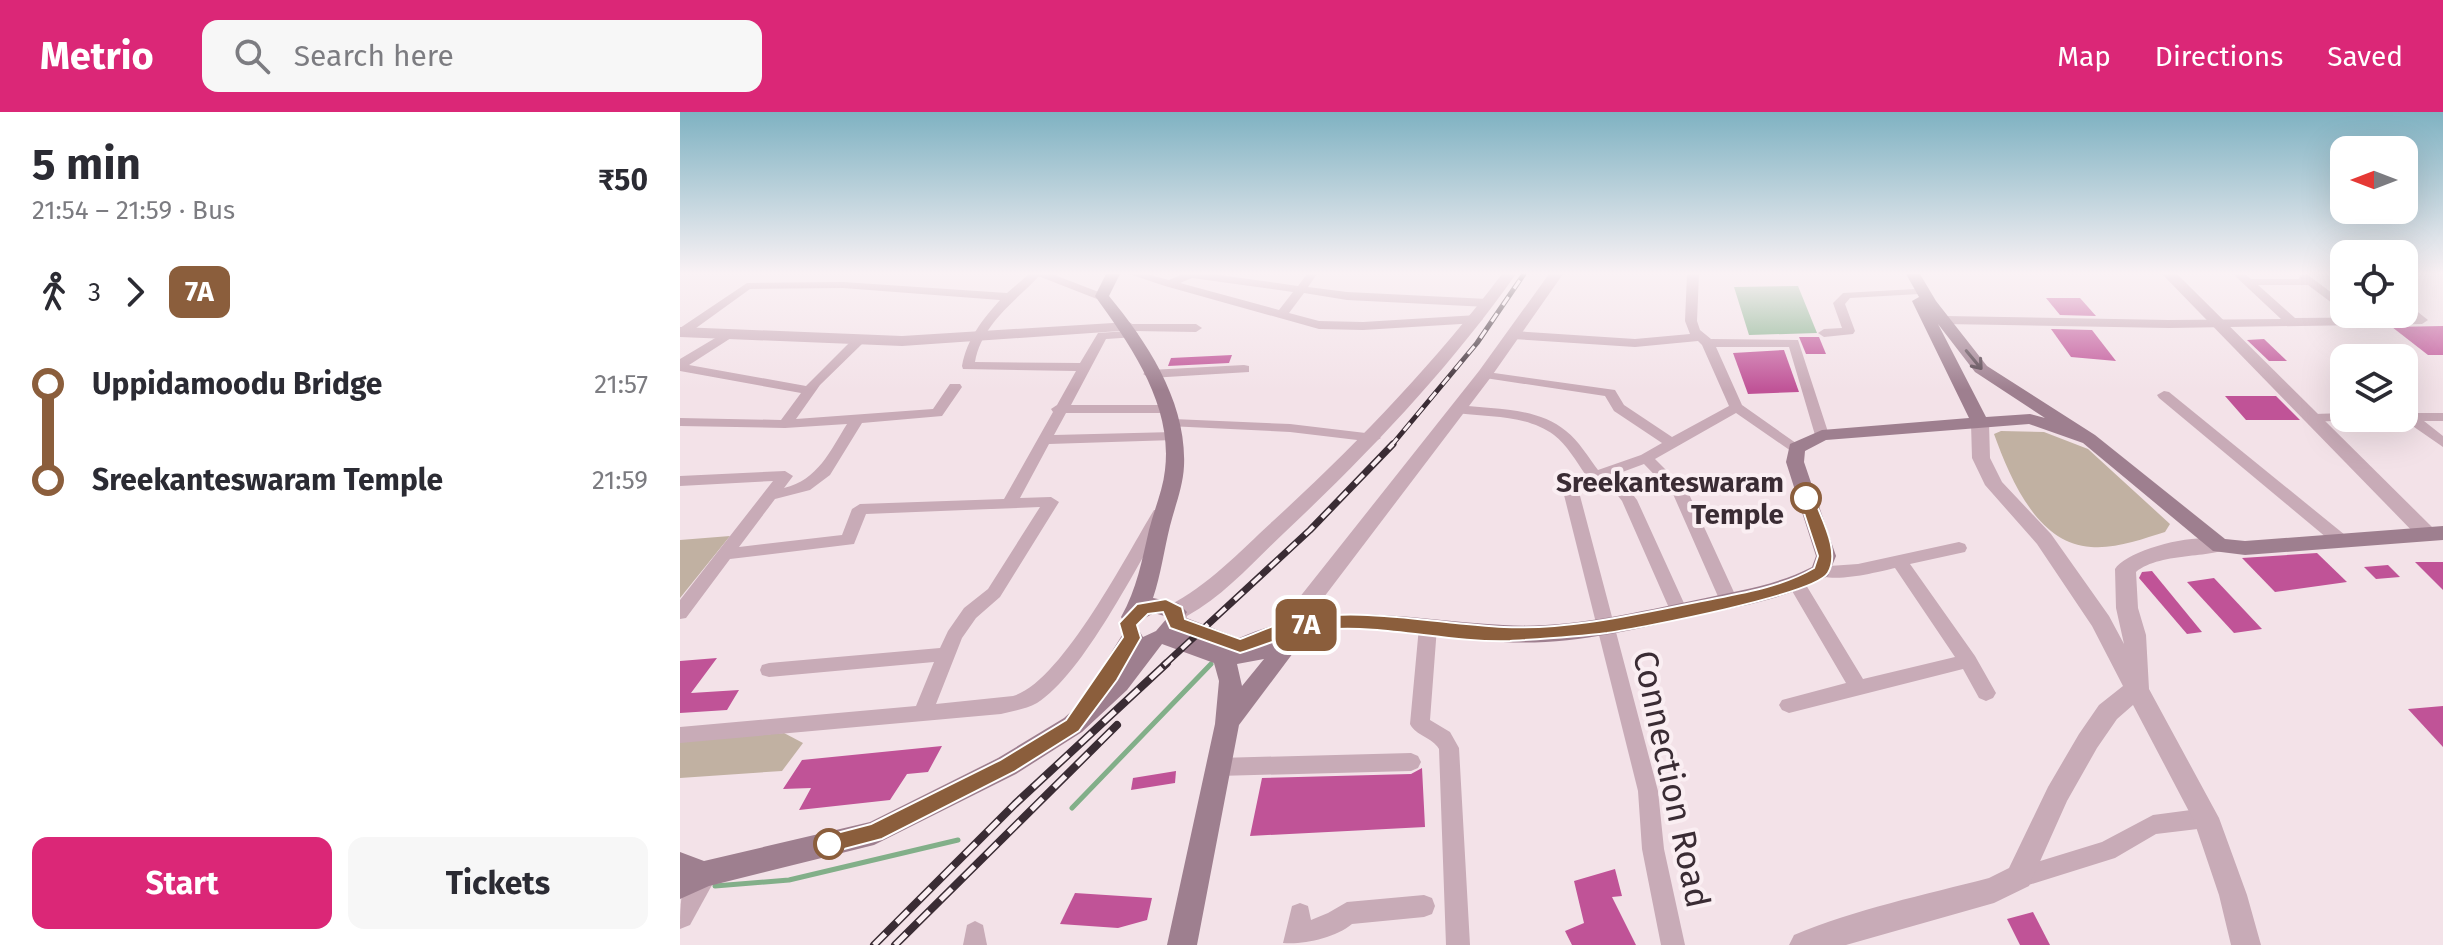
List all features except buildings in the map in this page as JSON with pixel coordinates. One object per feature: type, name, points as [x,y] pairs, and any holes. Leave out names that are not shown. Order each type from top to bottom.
[{"type":"main road","points":[[1115,313],[1130,331],[1171,423],[1175,465],[1146,601],[1128,623],[1160,629],[1231,651],[1252,671],[1252,687]]},
{"type":"main road","points":[[1925,313],[1980,423]]},
{"type":"main road","points":[[1940,313],[1981,369],[2089,439],[2220,546],[2245,548],[2434,533]]},
{"type":"main road","points":[[1231,651],[1287,638],[1324,623],[1507,634],[1607,626],[1729,601],[1797,584],[1821,571],[1826,556],[1795,462],[1796,448],[1822,435],[2030,419],[2089,439]]},
{"type":"main road","points":[[687,887],[874,833],[1007,766],[1073,725],[1119,683],[1160,629],[1166,605],[1146,601]]},
{"type":"main road","points":[[1227,724],[1287,638]]},
{"type":"main road","points":[[1182,945],[1227,724],[1231,651]]},
{"type":"street","points":[[682,334],[711,313]]},
{"type":"street","points":[[997,313],[966,364],[972,368],[1084,367]]},
{"type":"street","points":[[1270,313],[1309,324],[1341,326],[1464,313]]},
{"type":"street","points":[[1281,316],[1284,313]]},
{"type":"street","points":[[1160,629],[1220,581],[1374,438],[1480,313]]},
{"type":"street","points":[[1287,638],[1529,313]]},
{"type":"street","points":[[1691,313],[1694,331],[1705,340],[1736,407],[1796,448]]},
{"type":"street","points":[[1824,333],[1849,331],[1843,313]]},
{"type":"street","points":[[2208,313],[2434,533]]},
{"type":"street","points":[[2282,313],[2291,321]]},
{"type":"street","points":[[1945,320],[2217,322],[2330,319]]},
{"type":"street","points":[[682,334],[858,341],[1196,328]]},
{"type":"street","points":[[1008,505],[1058,409],[1102,336],[1130,331]]},
{"type":"street","points":[[680,366],[727,335]]},
{"type":"street","points":[[1513,335],[1635,343],[1705,340],[1794,343],[1822,435]]},
{"type":"street","points":[[785,424],[808,390],[858,341]]},
{"type":"street","points":[[680,366],[808,390]]},
{"type":"street","points":[[1150,374],[1244,369]]},
{"type":"street","points":[[1485,374],[1610,393],[1619,408],[1673,444]]},
{"type":"street","points":[[680,422],[785,424],[937,413],[955,387]]},
{"type":"street","points":[[2164,395],[2339,539]]},
{"type":"street","points":[[1602,475],[1646,458],[1736,407]]},
{"type":"street","points":[[1058,409],[1171,423],[1290,428],[1374,438]]},
{"type":"street","points":[[1457,409],[1519,418],[1560,433],[1629,500],[1679,612]]},
{"type":"street","points":[[2315,418],[2330,417]]},
{"type":"street","points":[[2418,417],[2443,417]]},
{"type":"street","points":[[772,495],[814,484],[856,421]]},
{"type":"street","points":[[1042,440],[1171,423]]},
{"type":"street","points":[[1980,423],[1981,458],[1994,485],[2066,566],[2101,622],[2206,818],[2233,895],[2246,945]]},
{"type":"street","points":[[2418,425],[2443,443]]},
{"type":"street","points":[[1646,458],[1680,492],[1729,601]]},
{"type":"street","name":"Connection Road","points":[[1602,475],[1574,484],[1571,495],[1648,791],[1653,849],[1673,945]]},
{"type":"street","points":[[680,481],[785,476],[680,613]]},
{"type":"street","points":[[680,735],[1001,706],[1032,696],[1070,654],[1092,623],[1169,501]]},
{"type":"street","points":[[727,554],[848,540],[860,509],[1051,502],[994,593],[964,621],[924,711]]},
{"type":"street","points":[[2137,689],[2135,635],[2127,608],[2125,569],[2137,558],[2187,547],[2220,546]]},
{"type":"street","points":[[1821,571],[1858,570],[1959,548]]},
{"type":"street","points":[[1899,561],[1968,661],[1986,693]]},
{"type":"street","points":[[1797,584],[1857,686]]},
{"type":"street","points":[[1428,627],[1420,724],[1443,738],[1449,748],[1458,945]]},
{"type":"street","points":[[769,670],[947,654]]},
{"type":"street","points":[[1789,705],[1968,661]]},
{"type":"street","points":[[2019,877],[2057,795],[2088,741],[2108,712],[2137,689]]},
{"type":"street","points":[[1218,767],[1411,762]]},
{"type":"street","points":[[1804,945],[1859,926],[1994,890],[2019,877],[2107,851],[2153,825],[2206,818]]},
{"type":"street","points":[[1297,932],[1336,922],[1347,913],[1424,906]]},
{"type":"shaded area","points":[[1742,313],[1809,313],[1817,333],[1749,335]]},
{"type":"shaded area","points":[[2001,431],[2044,432],[2088,449],[2170,524],[2165,532],[2110,546],[2091,547],[2072,543],[2055,534],[2041,522],[2017,488],[1994,434]]},
{"type":"shaded area","points":[[730,536],[680,598],[680,540]]},
{"type":"shaded area","points":[[784,733],[803,743],[782,771],[680,778],[680,741]]},
{"type":"waterway","points":[[1072,808],[1211,664]]},
{"type":"waterway","points":[[715,886],[789,880],[958,840]]},
{"type":"railway","points":[[1391,446],[1477,343],[1498,313]]},
{"type":"railway","points":[[1164,665],[1310,530],[1393,444]]},
{"type":"railway","points":[[874,945],[1015,804],[1167,663]]},
{"type":"railway","points":[[895,945],[1117,725]]},
{"type":"bus line","name":"7A","points":[[829,844],[874,833],[1007,766],[1073,725],[1110,675],[1132,638],[1127,629],[1131,618],[1151,606],[1166,605],[1176,612],[1176,623],[1240,647],[1288,628],[1324,623],[1418,626],[1507,634],[1553,633],[1607,626],[1738,600],[1804,582],[1821,571],[1826,556],[1806,498]]},
{"type":"place","name":"Sreekanteswaram Temple","points":[[1806,498]]}]
